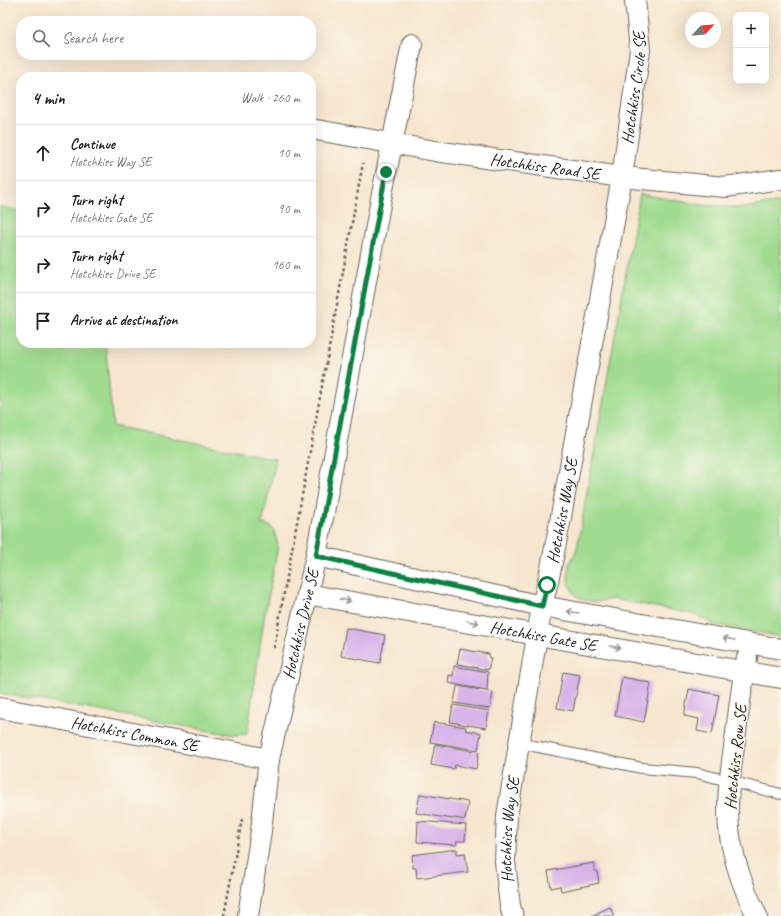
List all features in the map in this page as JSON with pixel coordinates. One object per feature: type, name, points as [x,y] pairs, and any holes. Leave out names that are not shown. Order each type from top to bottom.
[{"type":"street","name":"Hotchkiss Circle SE","points":[[622,176],[640,50],[635,0]]},
{"type":"street","name":"Hotchkiss Drive SE","points":[[248,916],[262,831],[269,759],[316,556],[379,207],[412,44]]},
{"type":"street","name":"Hotchkiss Road SE","points":[[316,130],[392,144],[622,176],[725,187],[781,179]]},
{"type":"street","name":"Hotchkiss Way SE","points":[[513,916],[510,906],[505,861],[507,816],[537,633],[560,522],[622,176]]},
{"type":"street","name":"Hotchkiss Gate SE","points":[[316,556],[542,606],[781,649]]},
{"type":"street","name":"Hotchkiss Gate SE","points":[[306,594],[537,633],[781,678]]},
{"type":"street","name":"Hotchkiss Row SE","points":[[750,643],[744,671],[729,781],[728,812],[730,841],[737,868],[746,893],[757,916]]},
{"type":"street","name":"Hotchkiss Common SE","points":[[0,708],[269,759]]},
{"type":"lane","points":[[519,743],[634,767],[697,773],[781,794]]},
{"type":"path","points":[[274,650],[363,163]]},
{"type":"path","points":[[224,916],[243,817]]},
{"type":"green space","points":[[640,194],[702,205],[742,208],[781,202],[781,637],[712,624],[696,615],[613,599],[596,602],[583,600],[574,594],[568,581],[569,564],[577,548]]},
{"type":"green space","points":[[0,206],[16,211],[16,348],[105,348],[113,426],[276,459],[262,524],[268,525],[274,530],[278,546],[264,619],[247,734],[233,735],[0,693]]},
{"type":"building","points":[[346,628],[385,635],[380,663],[341,656]]},
{"type":"building","points":[[460,649],[489,654],[489,658],[491,658],[488,670],[457,664]]},
{"type":"building","points":[[454,666],[488,672],[487,690],[448,683],[449,675],[453,676]]},
{"type":"building","points":[[563,672],[580,675],[573,711],[557,708]]},
{"type":"building","points":[[622,677],[651,683],[644,722],[615,716]]},
{"type":"building","points":[[457,686],[493,692],[490,709],[454,703]]},
{"type":"building","points":[[689,689],[719,695],[712,734],[697,731],[699,719],[684,716]]},
{"type":"building","points":[[453,705],[489,711],[486,728],[450,722]]},
{"type":"building","points":[[434,722],[466,727],[465,730],[481,733],[478,750],[430,742]]},
{"type":"building","points":[[435,744],[479,752],[476,769],[455,765],[454,769],[431,765]]},
{"type":"building","points":[[420,794],[468,802],[465,820],[416,813]]},
{"type":"building","points":[[418,821],[466,825],[465,841],[457,841],[456,845],[417,842]]},
{"type":"building","points":[[457,849],[457,854],[465,853],[468,872],[417,878],[416,868],[413,868],[412,855]]},
{"type":"building","points":[[594,863],[599,883],[561,891],[560,886],[551,888],[548,871]]},
{"type":"building","points":[[610,907],[614,916],[591,916]]},
{"type":"route","points":[[386,172],[316,556],[542,606],[547,585]]}]
